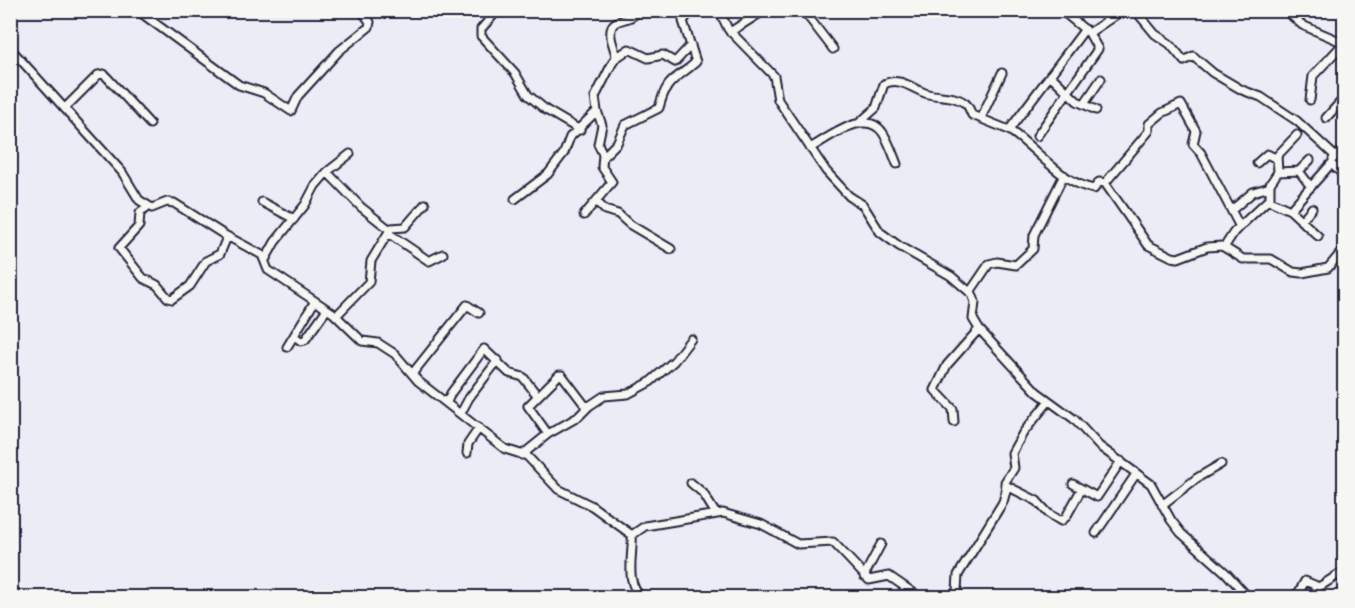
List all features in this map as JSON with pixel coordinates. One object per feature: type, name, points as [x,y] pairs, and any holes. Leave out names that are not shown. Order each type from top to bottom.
[{"type":"street","points":[[137,10],[239,85],[264,93],[291,111],[298,96],[339,51],[369,27],[370,22],[361,10]]},
{"type":"street","points":[[498,10],[482,29],[481,36],[514,73],[528,95],[543,108],[580,130]]},
{"type":"street","points":[[615,59],[616,53],[611,36],[612,25],[616,20],[632,18],[639,10]]},
{"type":"street","points":[[603,157],[617,143],[625,125],[659,108],[663,92],[675,77],[696,62],[683,19],[692,10]]},
{"type":"street","points":[[719,10],[730,32],[774,76],[778,100],[810,148],[842,189],[863,205],[880,232],[898,246],[951,276],[970,292],[975,302],[973,319],[979,329],[1048,402],[1074,419],[1099,446],[1153,487],[1162,505],[1182,533],[1249,597]]},
{"type":"street","points":[[730,32],[765,10]]},
{"type":"street","points":[[803,10],[833,49]]},
{"type":"street","points":[[1037,136],[1098,50],[1087,31],[1061,10]]},
{"type":"street","points":[[1009,130],[1050,75],[1087,31],[1123,10]]},
{"type":"street","points":[[1135,10],[1155,34],[1170,44],[1184,62],[1193,56],[1213,73],[1276,106],[1335,156]]},
{"type":"street","points":[[1285,10],[1302,25],[1344,44],[1313,76],[1310,100]]},
{"type":"street","points":[[1343,10],[1344,17]]},
{"type":"street","points":[[584,215],[612,182],[602,167],[603,157],[598,144],[602,125],[595,97],[615,59],[620,53],[629,49],[648,58],[663,55],[675,62],[691,45]]},
{"type":"street","points":[[10,48],[122,172],[139,200],[148,206],[156,207],[170,202],[228,237],[246,245],[265,260],[268,270],[327,309],[365,343],[378,342],[395,354],[412,374],[478,428],[509,451],[527,456],[558,489],[592,506],[632,535]]},
{"type":"street","points":[[981,118],[1002,73]]},
{"type":"street","points":[[65,108],[98,75],[104,74],[150,124]]},
{"type":"street","points":[[1050,75],[1084,104],[1096,110]]},
{"type":"street","points":[[1084,104],[1101,79]]},
{"type":"street","points":[[810,148],[859,123],[876,108],[884,84],[889,82],[913,84],[928,94],[954,97],[967,105],[972,115],[1009,130],[1064,174],[1092,188],[1099,182],[1105,183],[1150,247],[1178,258],[1207,247],[1225,246],[1243,259],[1271,258],[1298,273],[1328,268],[1344,249]]},
{"type":"street","points":[[1326,118],[1344,98]]},
{"type":"street","points":[[1105,183],[1149,131],[1149,124],[1162,113],[1182,104],[1196,131],[1193,144],[1203,156],[1233,209],[1240,227]]},
{"type":"street","points":[[515,199],[548,174],[564,153],[570,137],[580,130],[597,111]]},
{"type":"street","points":[[859,123],[871,124],[881,130],[897,164]]},
{"type":"street","points":[[1225,246],[1240,227],[1270,199],[1270,187],[1278,172],[1279,153],[1297,135]]},
{"type":"street","points":[[1290,210],[1331,164],[1335,156],[1344,149]]},
{"type":"street","points":[[265,260],[275,242],[327,172],[350,154]]},
{"type":"street","points":[[1257,163],[1267,154],[1277,159]]},
{"type":"street","points":[[1278,172],[1299,171],[1310,160]]},
{"type":"street","points":[[1331,164],[1344,175]]},
{"type":"street","points":[[1299,171],[1311,187]]},
{"type":"street","points":[[327,172],[389,232],[429,261],[443,254]]},
{"type":"street","points":[[970,292],[988,264],[997,262],[1016,265],[1033,249],[1034,235],[1064,174]]},
{"type":"street","points":[[1233,209],[1253,192],[1270,187]]},
{"type":"street","points":[[1270,199],[1290,210],[1318,236]]},
{"type":"street","points":[[596,201],[603,208],[618,214],[628,224],[671,249]]},
{"type":"street","points":[[262,202],[294,219]]},
{"type":"street","points":[[336,316],[369,282],[371,261],[389,232],[405,227],[425,204]]},
{"type":"street","points":[[148,206],[140,213],[139,226],[119,248],[143,278],[157,285],[168,298],[181,293],[190,286],[206,261],[220,254],[228,237]]},
{"type":"street","points":[[1302,221],[1312,208]]},
{"type":"street","points":[[287,347],[315,301]]},
{"type":"street","points":[[412,374],[466,305],[479,313]]},
{"type":"street","points":[[294,336],[305,340],[327,309]]},
{"type":"street","points":[[954,423],[953,409],[935,390],[946,365],[979,329]]},
{"type":"street","points":[[522,455],[548,434],[578,417],[604,396],[633,393],[650,382],[674,361],[691,339]]},
{"type":"street","points":[[447,402],[481,351],[486,350],[509,372],[523,377],[537,395]]},
{"type":"street","points":[[461,413],[469,398],[498,360]]},
{"type":"street","points":[[548,434],[541,421],[528,408],[537,395],[561,374],[584,404],[589,406]]},
{"type":"street","points":[[953,597],[957,590],[958,575],[1003,502],[1005,485],[1014,468],[1012,453],[1023,433],[1048,402]]},
{"type":"street","points":[[467,453],[468,444],[478,428]]},
{"type":"street","points":[[1073,484],[1095,497],[1100,495],[1121,461]]},
{"type":"street","points":[[1162,505],[1197,478],[1221,464]]},
{"type":"street","points":[[1096,533],[1136,474]]},
{"type":"street","points":[[691,483],[703,493],[716,514]]},
{"type":"street","points":[[1005,485],[1038,501],[1046,512],[1060,521],[1066,517],[1081,490]]},
{"type":"street","points":[[632,535],[645,526],[716,514],[761,524],[798,544],[833,542],[864,576],[871,580],[889,576],[921,597]]},
{"type":"street","points":[[632,535],[630,564],[635,588],[643,597]]},
{"type":"street","points":[[864,576],[881,544]]},
{"type":"street","points":[[1291,597],[1299,592],[1305,581],[1319,587],[1344,571]]}]
